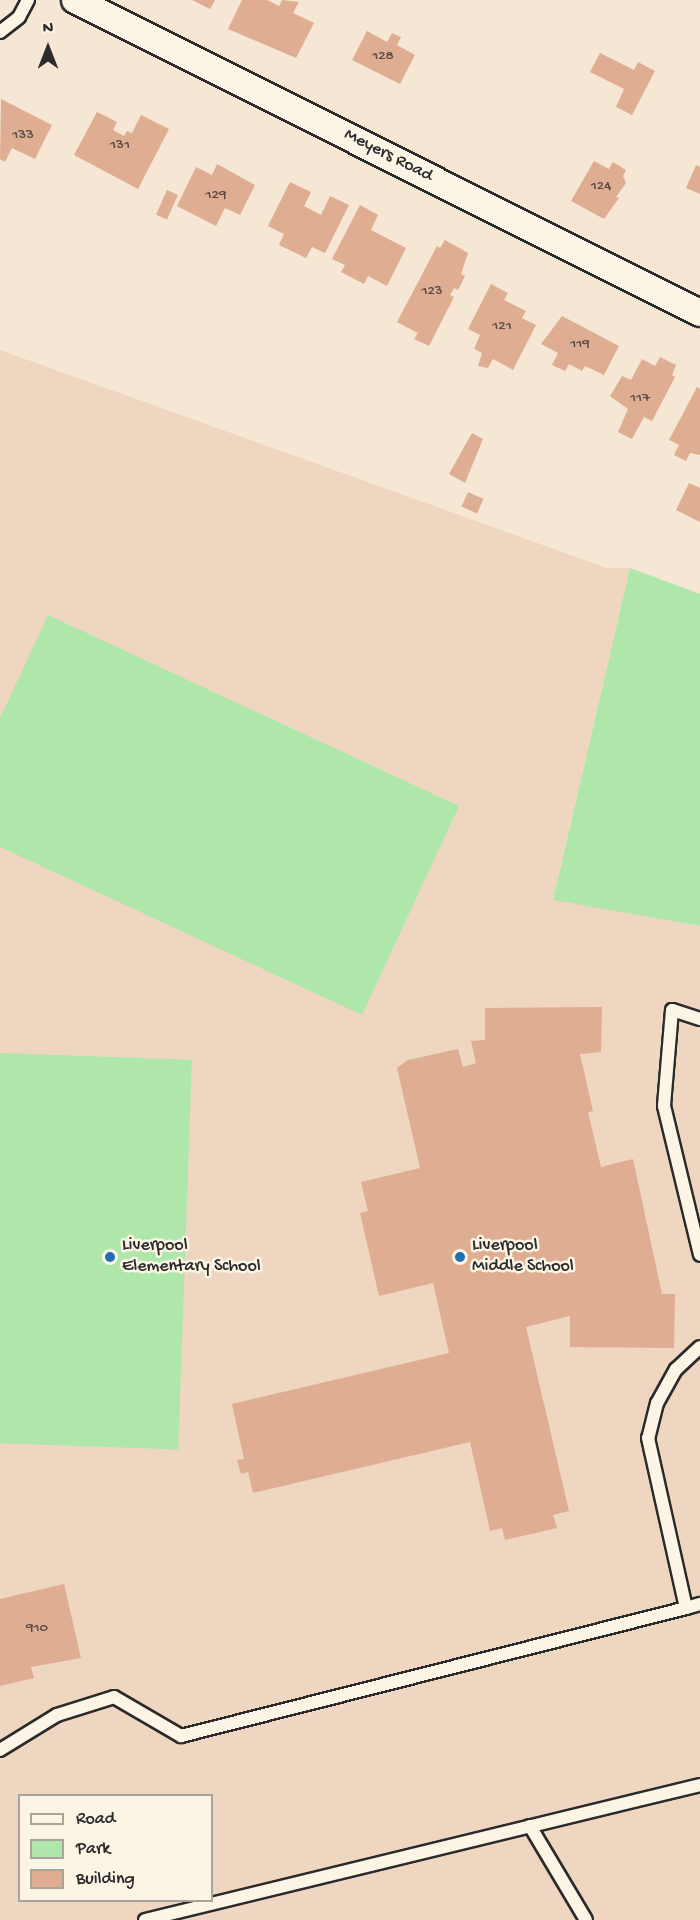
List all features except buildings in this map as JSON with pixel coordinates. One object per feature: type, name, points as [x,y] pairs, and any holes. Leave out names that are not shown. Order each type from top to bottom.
[{"type":"street","name":"Meyers Road","points":[[75,0],[700,313]]},
{"type":"lane","points":[[0,32],[19,17],[28,0]]},
{"type":"lane","points":[[700,1019],[672,1010],[664,1106],[700,1255]]},
{"type":"lane","points":[[686,1608],[648,1438],[657,1403],[676,1369],[700,1347]]},
{"type":"lane","points":[[0,1750],[57,1715],[114,1697],[181,1736],[700,1604]]},
{"type":"lane","points":[[145,1920],[700,1785]]},
{"type":"lane","points":[[530,1827],[586,1920]]},
{"type":"shaded area","name":"Liverpool Middle School","points":[[0,350],[607,568],[630,568],[553,899],[700,926],[700,1920],[0,1920]]},
{"type":"green space","points":[[630,568],[700,594],[700,926],[553,900]]},
{"type":"green space","points":[[48,615],[459,806],[362,1015],[0,847],[0,718]]},
{"type":"green space","points":[[0,1053],[192,1060],[178,1449],[0,1443]]},
{"type":"place","name":"Liverpool Elementary School","points":[[110,1257]]},
{"type":"place","name":"Liverpool Middle School","points":[[460,1257]]}]
